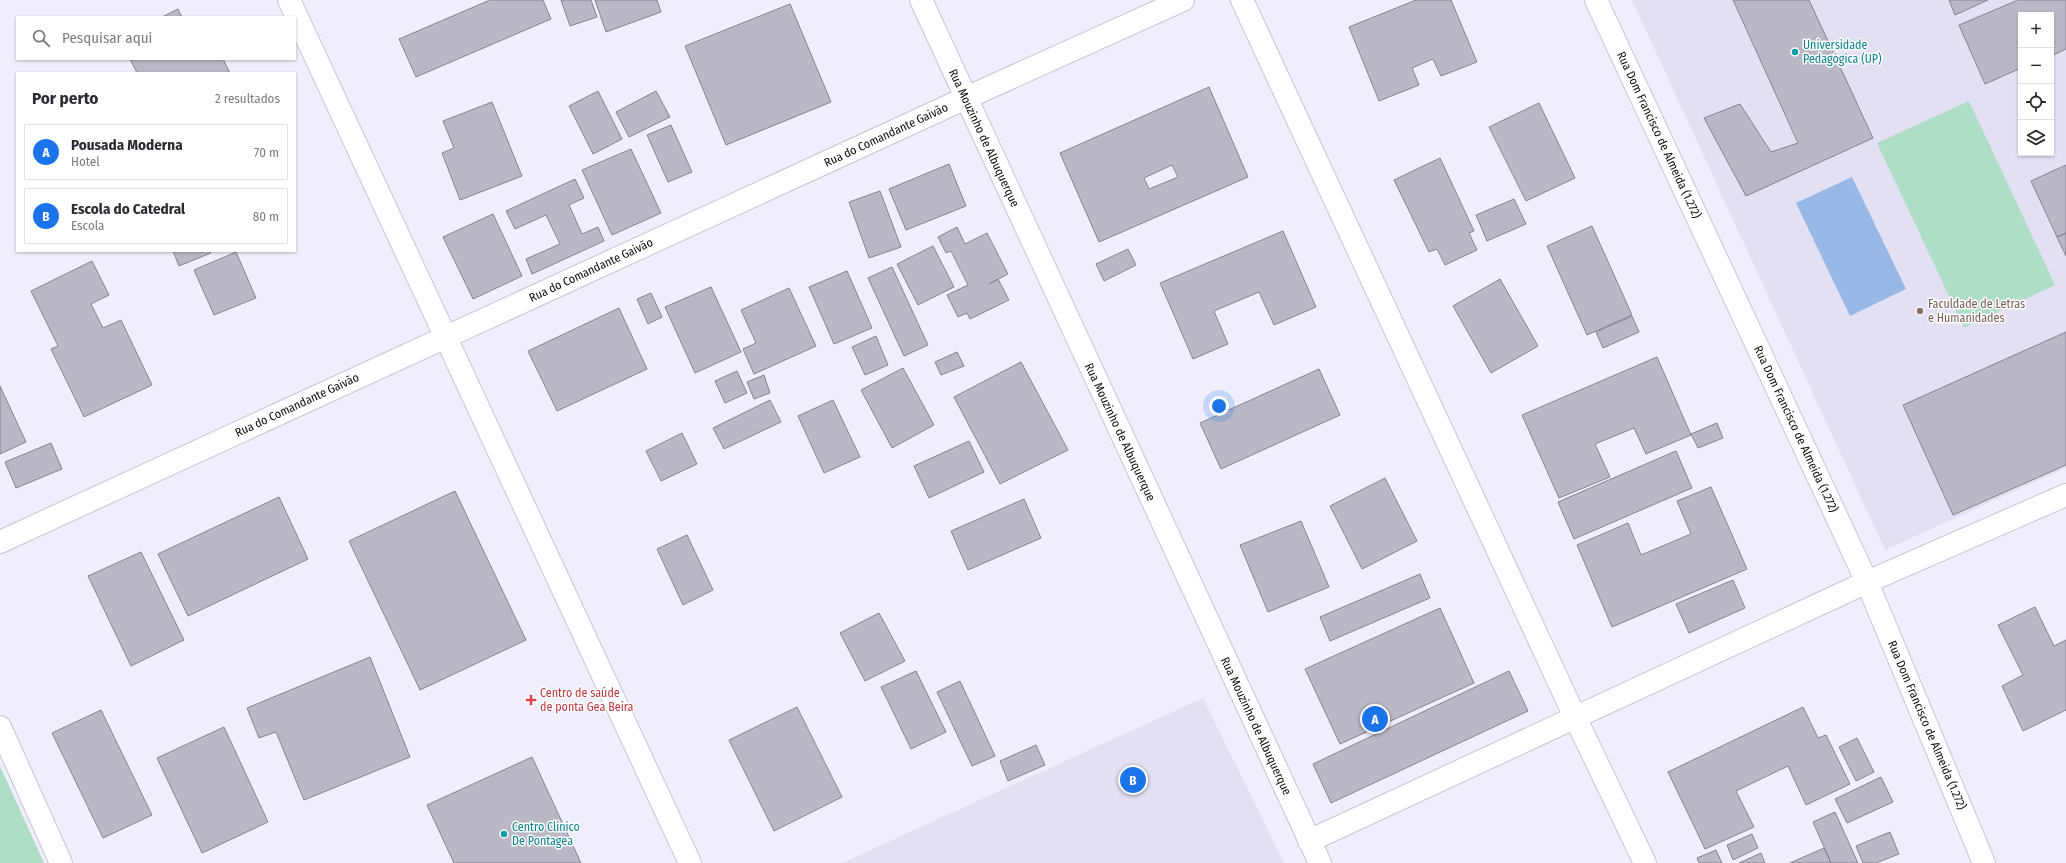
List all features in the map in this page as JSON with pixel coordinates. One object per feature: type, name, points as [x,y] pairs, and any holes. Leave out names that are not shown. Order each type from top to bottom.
[{"type":"street","points":[[289,0],[690,863]]},
{"type":"street","name":"Rua Mouzinho de Albuquerque","points":[[921,0],[1320,863]]},
{"type":"street","name":"Rua do Comandante Gaivão","points":[[0,542],[446,336],[1183,0]]},
{"type":"street","points":[[1242,0],[1575,717],[1645,863]]},
{"type":"street","name":"Rua Dom Francisco de Almeida (1.272)","points":[[1596,0],[1867,582],[1984,863]]},
{"type":"street","points":[[1309,841],[1867,582],[2066,495]]},
{"type":"street","points":[[0,727],[61,863]]},
{"type":"shaded area","name":"Faculdade de Letras e Humanidades","points":[[1632,0],[2066,0],[2066,468],[1885,550]]},
{"type":"shaded area","points":[[1203,698],[1284,863],[842,863]]},
{"type":"green space","points":[[1969,101],[2055,285],[1964,328],[1877,143]]},
{"type":"green space","points":[[0,766],[44,863],[0,863]]},
{"type":"water","points":[[1852,177],[1906,289],[1850,316],[1796,203]]},
{"type":"building","points":[[490,0],[543,0],[551,19],[416,77],[399,39]]},
{"type":"building","points":[[561,0],[591,0],[597,17],[570,26]]},
{"type":"building","points":[[595,0],[657,0],[661,12],[606,32]]},
{"type":"building","points":[[1416,0],[1451,0],[1477,62],[1441,76],[1433,59],[1412,68],[1419,85],[1379,101],[1349,27]]},
{"type":"building","name":"Universidade Pedagógica (UP)","points":[[1733,0],[1809,0],[1873,138],[1746,196],[1704,118],[1740,104],[1771,152],[1798,143]]},
{"type":"building","points":[[1949,0],[1988,0],[1955,15]]},
{"type":"building","points":[[2018,0],[2066,0],[2066,49],[2054,55],[2054,12],[2018,12],[2018,69],[1985,84],[1959,25]]},
{"type":"building","points":[[790,4],[831,102],[726,145],[685,46]]},
{"type":"building","points":[[178,9],[182,16],[164,16]]},
{"type":"building","points":[[130,60],[224,60],[230,72],[136,72]]},
{"type":"building","points":[[1209,87],[1248,177],[1099,242],[1060,153]],"holes":[[[1172,165],[1178,177],[1149,189],[1144,178]]]},
{"type":"building","points":[[598,91],[622,139],[593,154],[569,106]]},
{"type":"building","points":[[656,91],[670,117],[629,137],[616,112]]},
{"type":"building","points":[[492,102],[522,176],[460,200],[442,153],[454,148],[443,121]]},
{"type":"building","points":[[1539,103],[1575,178],[1526,201],[1489,127]]},
{"type":"building","points":[[671,125],[692,172],[668,182],[647,135]]},
{"type":"building","points":[[631,149],[661,213],[612,235],[582,170]]},
{"type":"building","points":[[1440,158],[1474,231],[1469,233],[1477,250],[1445,265],[1437,249],[1429,252],[1394,180]]},
{"type":"building","points":[[949,164],[966,206],[906,230],[889,189]]},
{"type":"building","points":[[2066,165],[2066,233],[2057,237],[2031,181]]},
{"type":"building","points":[[575,179],[584,198],[569,205],[582,234],[598,227],[604,241],[532,274],[526,259],[560,244],[546,215],[515,229],[506,211]]},
{"type":"building","points":[[880,191],[901,247],[869,258],[849,202]]},
{"type":"building","points":[[1514,199],[1526,224],[1487,241],[1476,215]]},
{"type":"building","points":[[493,214],[522,276],[473,299],[443,237]]},
{"type":"building","points":[[1592,226],[1632,315],[1587,335],[1547,246]]},
{"type":"building","points":[[957,227],[965,244],[987,233],[1008,274],[998,279],[1009,300],[970,319],[967,313],[958,317],[947,295],[968,285],[951,251],[946,253],[938,237]]},
{"type":"building","points":[[1283,231],[1316,307],[1274,325],[1259,292],[1214,311],[1228,344],[1193,359],[1160,283]]},
{"type":"building","points":[[2066,233],[2066,256],[2057,237]]},
{"type":"building","points":[[933,246],[954,287],[918,305],[897,264]]},
{"type":"building","points":[[1128,249],[1136,265],[1104,281],[1096,264]]},
{"type":"building","points":[[173,252],[211,253],[179,266]]},
{"type":"building","points":[[236,252],[256,298],[214,315],[194,270]]},
{"type":"building","points":[[92,261],[109,295],[91,304],[103,328],[121,320],[152,385],[84,417],[51,349],[58,346],[31,291]]},
{"type":"building","points":[[892,267],[928,345],[904,356],[868,278]]},
{"type":"building","points":[[847,271],[872,328],[834,344],[809,287]]},
{"type":"building","points":[[1500,279],[1538,346],[1491,373],[1453,306]]},
{"type":"building","points":[[711,287],[741,352],[695,373],[665,307]]},
{"type":"building","points":[[789,288],[816,346],[754,374],[743,349],[756,343],[741,310]]},
{"type":"building","points":[[651,293],[662,317],[648,324],[637,299]]},
{"type":"building","points":[[619,308],[647,369],[557,411],[528,351]]},
{"type":"building","points":[[1632,316],[1639,332],[1603,348],[1596,332]]},
{"type":"building","points":[[2066,332],[2066,465],[1953,515],[1903,405]]},
{"type":"building","points":[[876,336],[888,365],[865,375],[852,347]]},
{"type":"building","points":[[957,352],[964,366],[941,375],[935,362]]},
{"type":"building","points":[[1657,357],[1691,435],[1646,454],[1634,428],[1595,444],[1610,477],[1559,498],[1522,415]]},
{"type":"building","points":[[1021,362],[1068,450],[1000,484],[954,397]]},
{"type":"building","points":[[903,368],[934,425],[892,448],[861,390]]},
{"type":"building","points":[[1319,369],[1340,415],[1221,469],[1200,423]]},
{"type":"building","points":[[737,371],[747,393],[725,403],[715,381]]},
{"type":"building","points":[[764,375],[770,393],[754,399],[747,382]]},
{"type":"building","points":[[0,386],[26,442],[0,454]]},
{"type":"building","points":[[770,400],[781,422],[724,449],[713,428]]},
{"type":"building","points":[[833,400],[860,457],[824,473],[798,416]]},
{"type":"building","points":[[1717,423],[1723,438],[1698,448],[1691,434]]},
{"type":"building","points":[[682,433],[697,464],[661,481],[646,451]]},
{"type":"building","points":[[969,441],[984,472],[929,498],[914,466]]},
{"type":"building","points":[[51,443],[62,469],[16,488],[5,462]]},
{"type":"building","points":[[1676,451],[1692,488],[1574,539],[1558,502]]},
{"type":"building","points":[[1385,478],[1417,541],[1362,569],[1330,506]]},
{"type":"building","points":[[1711,487],[1747,569],[1612,627],[1577,545],[1628,523],[1641,555],[1691,534],[1677,501]]},
{"type":"building","points":[[455,491],[526,640],[420,690],[349,541]]},
{"type":"building","points":[[279,497],[308,559],[188,616],[158,554]]},
{"type":"building","points":[[1024,499],[1041,538],[968,570],[951,531]]},
{"type":"building","points":[[1301,521],[1329,587],[1268,612],[1240,545]]},
{"type":"building","points":[[687,535],[713,590],[683,605],[657,549]]},
{"type":"building","points":[[141,552],[184,640],[131,666],[88,576]]},
{"type":"building","points":[[1420,574],[1430,598],[1330,641],[1320,617]]},
{"type":"building","points":[[1733,580],[1745,608],[1689,633],[1676,604]]},
{"type":"building","points":[[2035,607],[2054,646],[2066,640],[2066,710],[2023,731],[2002,686],[2023,675],[1998,625]]},
{"type":"building","points":[[1440,608],[1474,683],[1340,744],[1305,669]]},
{"type":"building","points":[[879,613],[905,661],[865,681],[840,633]]},
{"type":"building","points":[[370,657],[410,757],[304,800],[276,732],[259,738],[247,708]]},
{"type":"building","points":[[916,671],[946,732],[911,749],[881,687]]},
{"type":"building","points":[[1509,671],[1528,711],[1331,803],[1313,764]]},
{"type":"building","points":[[960,681],[995,756],[972,766],[937,692]]},
{"type":"building","points":[[797,707],[842,797],[774,831],[729,740]]},
{"type":"building","points":[[1803,707],[1818,738],[1826,735],[1850,784],[1806,805],[1788,766],[1736,791],[1754,827],[1705,849],[1668,772]]},
{"type":"building","points":[[101,710],[152,815],[103,838],[52,733]]},
{"type":"building","points":[[224,727],[268,822],[202,853],[157,758]]},
{"type":"building","points":[[1857,738],[1874,772],[1856,781],[1839,747]]},
{"type":"building","points":[[1036,745],[1045,765],[1008,781],[1000,761]]},
{"type":"building","name":"Centro Clinico De Pontagea","points":[[532,757],[581,863],[454,863],[427,805]]},
{"type":"building","points":[[1881,777],[1893,802],[1847,823],[1835,799]]},
{"type":"building","points":[[1835,812],[1858,863],[1831,863],[1813,822]]},
{"type":"building","points":[[1890,832],[1899,854],[1876,863],[1863,863],[1856,846]]},
{"type":"building","points":[[1752,834],[1758,848],[1733,860],[1727,845]]},
{"type":"building","points":[[1824,848],[1831,863],[1790,863]]},
{"type":"building","points":[[1716,850],[1722,863],[1699,863],[1697,858]]},
{"type":"building","points":[[1761,853],[1765,863],[1739,863]]},
{"type":"place","name":"Universidade Pedagógica (UP)","points":[[1795,52]]},
{"type":"place","name":"Faculdade de Letras e Humanidades","points":[[1920,311]]},
{"type":"place","name":"Centro de saúde de ponta Gea Beira","points":[[531,700]]},
{"type":"place","name":"Pousada Moderna","points":[[1375,719]]},
{"type":"place","name":"Escola do Catedral","points":[[1133,780]]},
{"type":"place","name":"Centro Clinico De Pontagea","points":[[504,834]]}]
